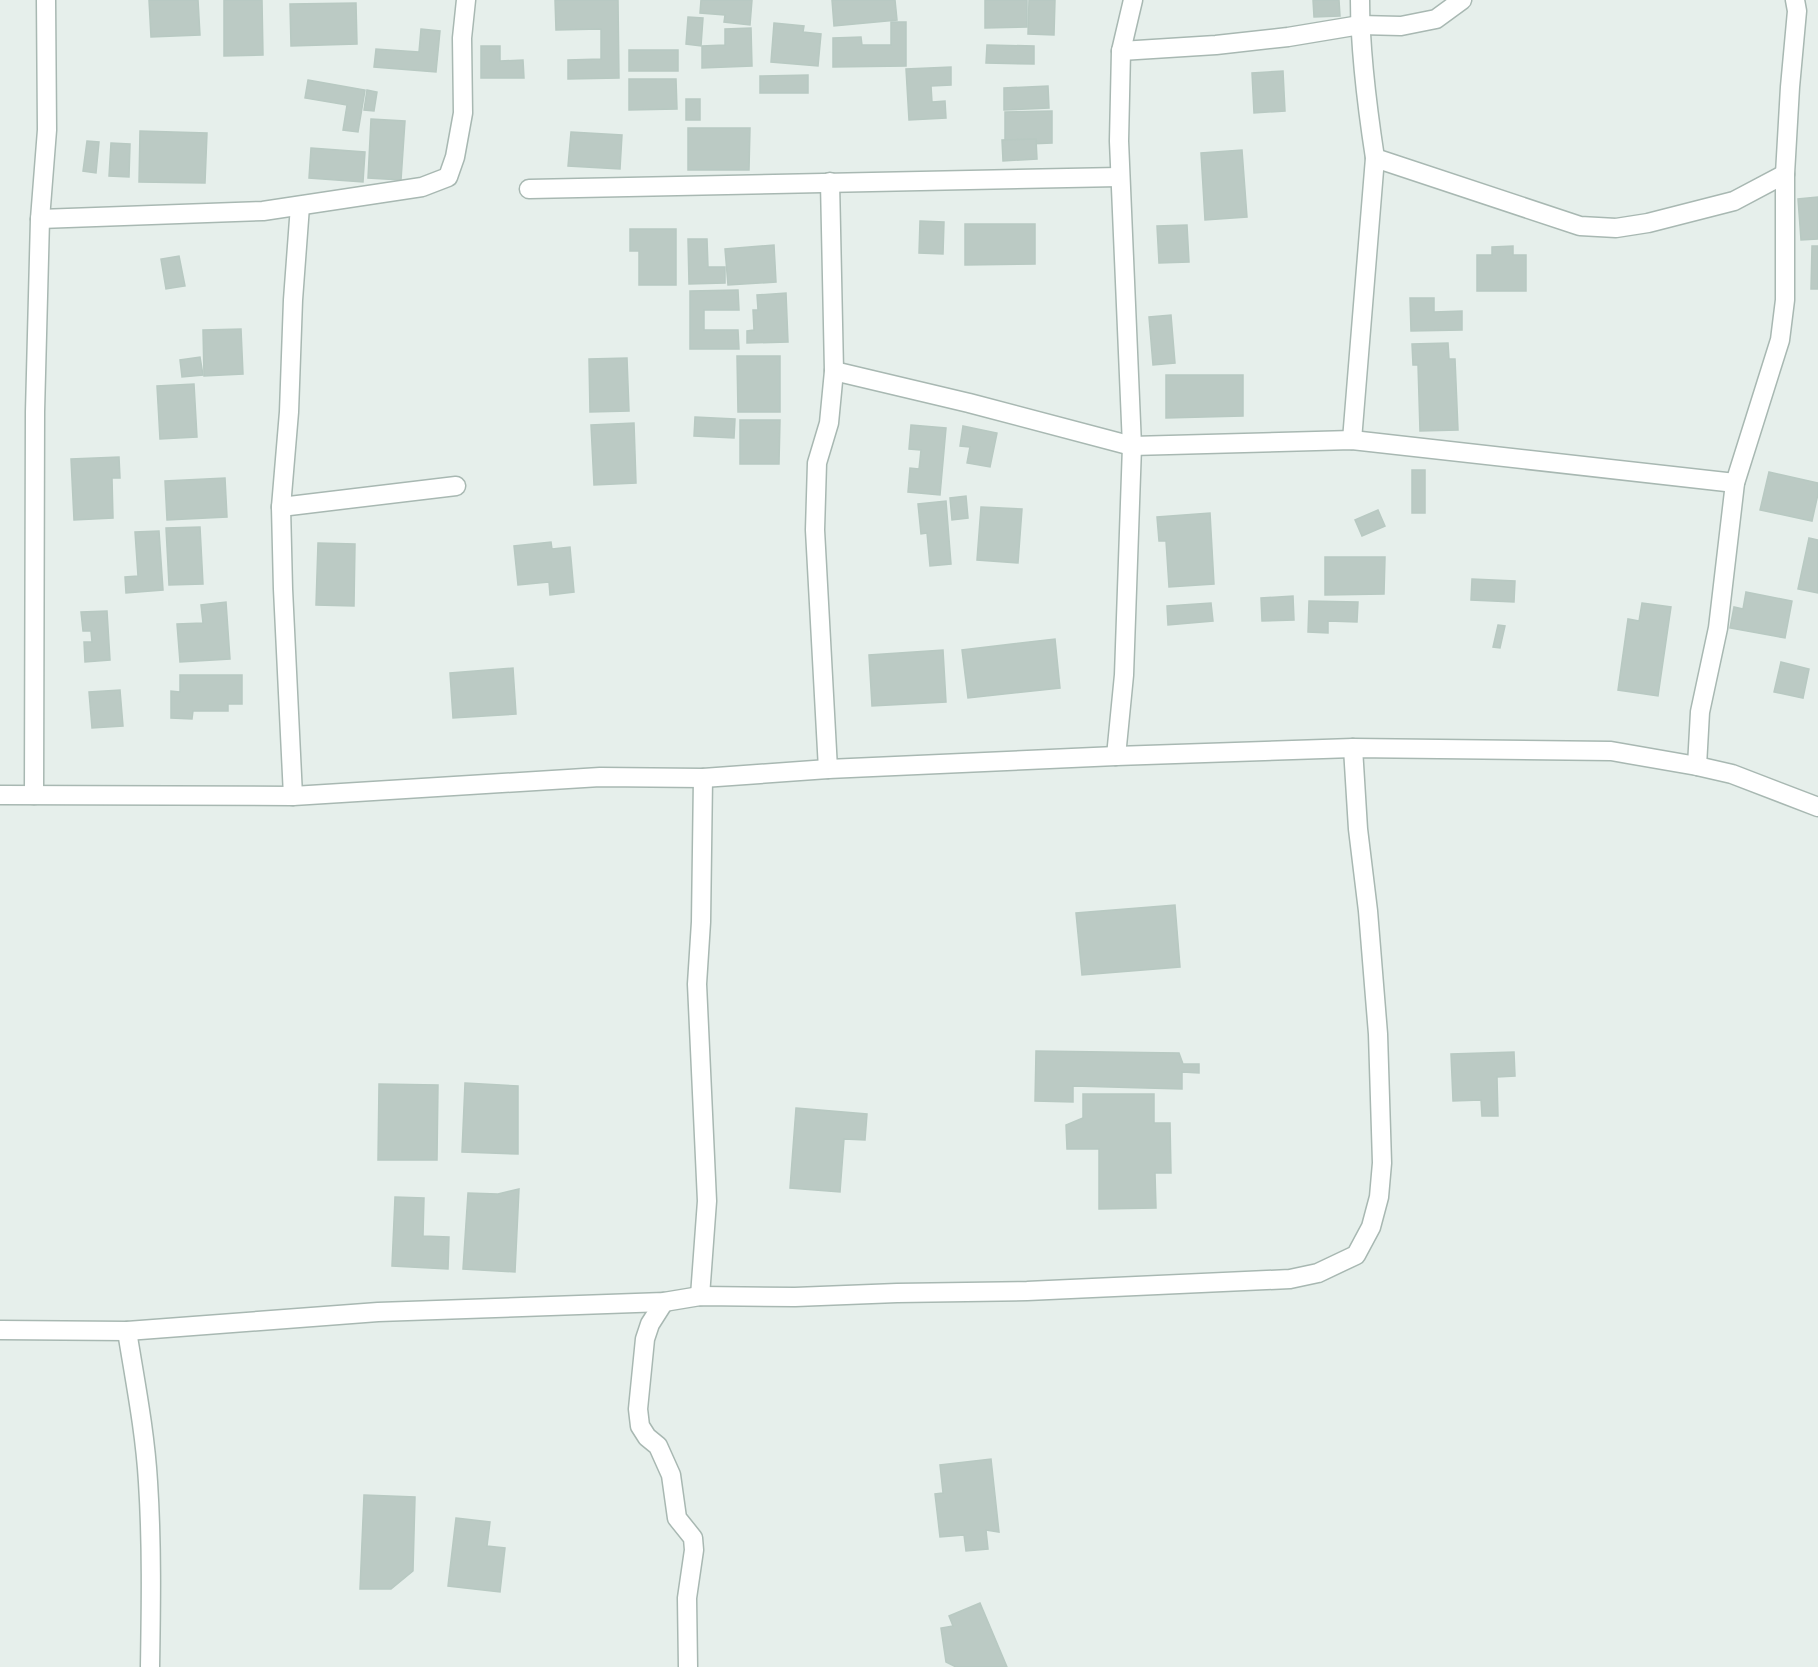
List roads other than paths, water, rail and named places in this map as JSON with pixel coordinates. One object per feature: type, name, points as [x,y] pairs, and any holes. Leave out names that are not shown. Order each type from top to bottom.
[{"type":"street","points":[[34,795],[35,424],[40,219],[47,130],[46,0]]},
{"type":"street","points":[[40,219],[263,211],[422,187],[448,177],[455,157],[462,113],[462,38],[466,0]]},
{"type":"street","points":[[1116,756],[1124,675],[1132,446],[1119,177],[1121,51],[1133,0]]},
{"type":"street","points":[[1352,440],[1375,158],[1360,25],[1360,0]]},
{"type":"street","points":[[1121,51],[1216,45],[1288,37],[1360,25],[1401,26],[1436,19],[1462,0]]},
{"type":"street","points":[[1697,766],[1700,712],[1718,628],[1735,483],[1780,340],[1785,300],[1785,174],[1796,0]]},
{"type":"street","points":[[1375,158],[1580,226],[1616,228],[1648,223],[1734,201],[1785,174]]},
{"type":"street","points":[[529,189],[1119,177]]},
{"type":"street","points":[[828,769],[815,530],[817,464],[828,423],[834,370],[830,182]]},
{"type":"street","points":[[293,796],[281,507],[289,412],[293,300],[300,206]]},
{"type":"street","points":[[834,370],[1132,446],[1352,440],[1735,483]]},
{"type":"street","points":[[281,507],[456,486]]},
{"type":"street","points":[[0,795],[293,796],[600,777],[703,778],[828,769],[1353,748],[1611,751],[1732,774],[1818,807]]},
{"type":"street","points":[[0,1330],[127,1331],[378,1312],[664,1302],[700,1296],[763,1297],[1027,1291],[1290,1279],[1318,1273],[1356,1255],[1371,1227],[1379,1197],[1382,1163],[1378,1034],[1368,911],[1358,829],[1353,748]]},
{"type":"street","points":[[700,1296],[707,1201],[697,984],[701,922],[703,778]]},
{"type":"street","points":[[664,1302],[650,1324],[645,1339],[638,1409],[640,1426],[647,1437],[658,1446],[669,1468],[677,1518],[693,1538],[694,1550],[687,1598],[688,1667]]},
{"type":"street","points":[[127,1331],[142,1420],[148,1482],[150,1667]]}]
